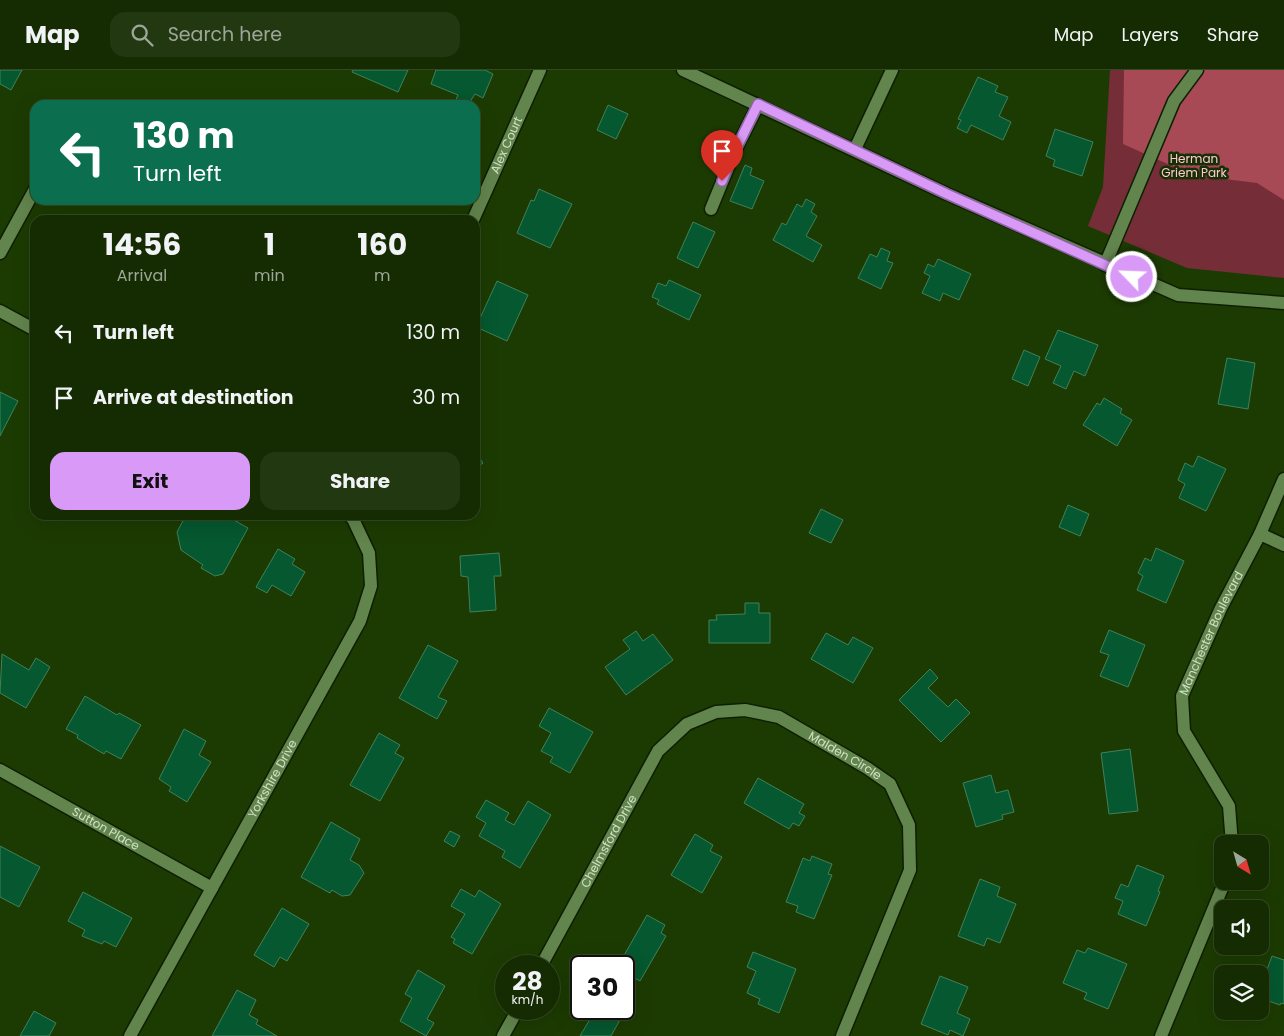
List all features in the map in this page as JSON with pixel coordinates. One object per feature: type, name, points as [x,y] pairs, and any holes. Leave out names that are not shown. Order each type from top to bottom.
[{"type":"street","name":"Alex Court","points":[[480,204],[540,70]]},
{"type":"street","points":[[683,70],[855,149],[947,194],[1105,265],[1178,295],[1284,303]]},
{"type":"street","points":[[855,149],[892,70]]},
{"type":"street","points":[[1105,265],[1174,101],[1197,70]]},
{"type":"street","points":[[712,209],[734,153],[758,104]]},
{"type":"street","points":[[0,253],[30,198]]},
{"type":"street","points":[[0,311],[30,327]]},
{"type":"street","name":"Manchester Boulevard","points":[[1232,835],[1230,806],[1184,731],[1182,696],[1221,608],[1260,534],[1284,479]]},
{"type":"street","name":"Yorkshire Drive","points":[[130,1036],[360,621],[371,586],[369,553],[353,520]]},
{"type":"street","points":[[1260,534],[1284,545]]},
{"type":"street","name":"Malden Circle","points":[[686,724],[716,712],[745,710],[779,717],[867,768],[890,784],[909,825],[910,870],[842,1036]]},
{"type":"street","name":"Chelmsford Drive","points":[[547,955],[658,752],[686,724]]},
{"type":"street","name":"Sutton Place","points":[[0,770],[212,888]]},
{"type":"street","points":[[1162,1036],[1221,890]]},
{"type":"street","points":[[503,1036],[512,1020]]},
{"type":"green space","name":"Herman Griem Park","points":[[1110,70],[1284,70],[1284,278],[1187,268],[1088,226],[1103,187]]},
{"type":"green space","points":[[1124,70],[1284,70],[1284,200],[1257,183],[1192,175],[1123,144]]},
{"type":"building","points":[[0,70],[22,70],[11,90],[0,84]]},
{"type":"building","points":[[353,70],[408,70],[398,92],[352,72]]},
{"type":"building","points":[[436,70],[485,70],[493,74],[483,98],[475,94],[471,100],[456,100],[458,95],[431,84]]},
{"type":"building","points":[[978,77],[998,86],[995,92],[1008,97],[999,116],[1011,122],[1003,140],[971,125],[967,133],[957,128],[961,120],[958,119]]},
{"type":"building","points":[[608,105],[628,114],[616,139],[597,130]]},
{"type":"building","points":[[1055,129],[1093,142],[1082,176],[1053,166],[1055,160],[1046,156]]},
{"type":"building","points":[[745,165],[752,168],[750,175],[764,181],[752,209],[730,201]]},
{"type":"building","points":[[539,189],[572,204],[550,248],[517,233],[531,200],[534,201]]},
{"type":"building","points":[[806,199],[815,204],[811,212],[817,216],[806,236],[822,245],[813,262],[773,240],[782,223],[786,225],[797,204],[802,207]]},
{"type":"building","points":[[693,222],[715,232],[698,268],[677,258]]},
{"type":"building","points":[[881,248],[890,252],[887,261],[893,263],[881,289],[858,278],[870,254],[877,257]]},
{"type":"building","points":[[938,259],[971,274],[959,300],[943,293],[940,301],[922,293],[930,276],[924,273],[928,264],[934,267]]},
{"type":"building","points":[[669,280],[701,295],[689,320],[657,304],[659,300],[652,297],[658,283],[666,286]]},
{"type":"building","points":[[497,281],[528,295],[507,341],[480,329],[480,318]]},
{"type":"building","points":[[1058,330],[1098,345],[1085,376],[1074,371],[1066,389],[1053,383],[1061,366],[1045,359]]},
{"type":"building","points":[[1024,350],[1040,357],[1028,386],[1012,379]]},
{"type":"building","points":[[1227,358],[1255,363],[1248,409],[1218,404]]},
{"type":"building","points":[[0,392],[18,401],[0,436]]},
{"type":"building","points":[[1104,398],[1122,409],[1120,413],[1132,420],[1117,446],[1083,425],[1097,403],[1100,405]]},
{"type":"building","points":[[1198,456],[1226,469],[1206,511],[1179,498],[1185,484],[1178,480],[1185,463],[1193,467]]},
{"type":"building","points":[[1068,505],[1089,514],[1080,536],[1059,527]]},
{"type":"building","points":[[821,509],[843,520],[831,543],[809,533]]},
{"type":"building","points":[[183,520],[234,520],[248,528],[223,574],[215,576],[201,568],[203,565],[181,550],[177,532]]},
{"type":"building","points":[[1156,548],[1184,561],[1166,603],[1137,590],[1143,576],[1138,573],[1145,558],[1151,561]]},
{"type":"building","points":[[278,549],[295,559],[292,564],[305,572],[291,596],[272,585],[267,593],[256,587]]},
{"type":"building","points":[[499,553],[501,576],[494,576],[496,610],[470,612],[468,577],[461,576],[460,556]]},
{"type":"building","points":[[745,603],[759,603],[759,613],[770,613],[770,643],[709,643],[709,620],[717,620],[716,615],[745,614]]},
{"type":"building","points":[[1109,630],[1145,645],[1128,687],[1100,676],[1109,655],[1100,652]]},
{"type":"building","points":[[636,631],[643,641],[653,634],[673,660],[626,695],[605,667],[630,649],[623,640]]},
{"type":"building","points":[[826,633],[848,645],[853,637],[873,648],[853,683],[811,659]]},
{"type":"building","points":[[428,645],[458,661],[438,697],[447,701],[437,719],[399,698]]},
{"type":"building","points":[[2,654],[29,670],[36,658],[50,667],[26,708],[0,693]]},
{"type":"building","points":[[930,669],[938,678],[928,688],[948,707],[956,699],[970,713],[941,742],[899,700]]},
{"type":"building","points":[[85,696],[117,715],[119,713],[141,725],[121,759],[106,751],[104,754],[77,738],[78,735],[66,729]]},
{"type":"building","points":[[549,708],[593,732],[570,773],[550,762],[553,757],[541,751],[551,733],[539,726]]},
{"type":"building","points":[[184,729],[206,741],[199,755],[211,762],[187,802],[169,791],[171,787],[159,779]]},
{"type":"building","points":[[379,733],[400,745],[395,753],[404,758],[380,801],[350,785]]},
{"type":"building","points":[[1130,749],[1138,811],[1109,814],[1101,753]]},
{"type":"building","points":[[991,775],[996,793],[1008,790],[1014,812],[1002,815],[1003,819],[976,827],[963,783]]},
{"type":"building","points":[[758,778],[804,804],[799,813],[805,816],[799,826],[793,823],[789,829],[744,803]]},
{"type":"building","points":[[486,800],[509,813],[505,820],[514,825],[528,801],[551,815],[520,868],[502,857],[505,851],[479,836],[486,823],[476,817]]},
{"type":"building","points":[[331,822],[360,839],[350,860],[359,865],[364,873],[350,895],[342,896],[332,890],[330,893],[301,877]]},
{"type":"building","points":[[450,831],[460,836],[454,847],[444,841]]},
{"type":"building","points":[[695,834],[713,845],[710,851],[722,857],[702,893],[671,875]]},
{"type":"building","points":[[0,846],[40,867],[19,907],[0,897]]},
{"type":"building","points":[[812,856],[832,864],[828,874],[832,875],[814,919],[796,912],[798,906],[786,902],[803,858],[810,861]]},
{"type":"building","points":[[1137,865],[1164,876],[1158,891],[1160,892],[1146,926],[1118,914],[1123,901],[1115,898],[1121,884],[1128,887]]},
{"type":"building","points":[[980,879],[1000,887],[997,896],[1016,904],[1000,943],[987,938],[984,946],[958,936]]},
{"type":"building","points":[[461,889],[475,897],[479,890],[501,904],[472,954],[453,943],[455,939],[451,937],[465,914],[451,906]]},
{"type":"building","points":[[83,892],[132,918],[116,947],[104,941],[102,944],[82,936],[85,930],[68,921]]},
{"type":"building","points":[[282,908],[309,924],[287,961],[280,957],[274,967],[254,955]]},
{"type":"building","points":[[647,915],[665,925],[661,933],[666,936],[640,981],[635,978],[635,955],[624,955]]},
{"type":"building","points":[[1088,948],[1127,964],[1108,1009],[1084,999],[1087,993],[1063,983],[1077,950],[1085,953]]},
{"type":"building","points":[[753,952],[796,969],[779,1013],[758,1004],[760,999],[747,993],[756,971],[747,967]]},
{"type":"building","points":[[1272,956],[1284,960],[1284,1004],[1281,1003],[1280,1005],[1269,1001],[1269,965]]},
{"type":"building","points":[[418,970],[445,986],[427,1019],[434,1023],[426,1036],[400,1021],[412,998],[405,994]]},
{"type":"building","points":[[940,976],[968,987],[957,1013],[970,1019],[963,1036],[950,1030],[948,1035],[921,1024]]},
{"type":"building","points":[[237,990],[256,1000],[249,1015],[258,1020],[256,1024],[277,1036],[212,1036]]},
{"type":"building","points":[[34,1011],[56,1023],[49,1036],[20,1036]]},
{"type":"building","points":[[589,1020],[620,1020],[611,1036],[580,1036]]},
{"type":"route","points":[[722,181],[758,104],[947,194],[1132,277]]}]
